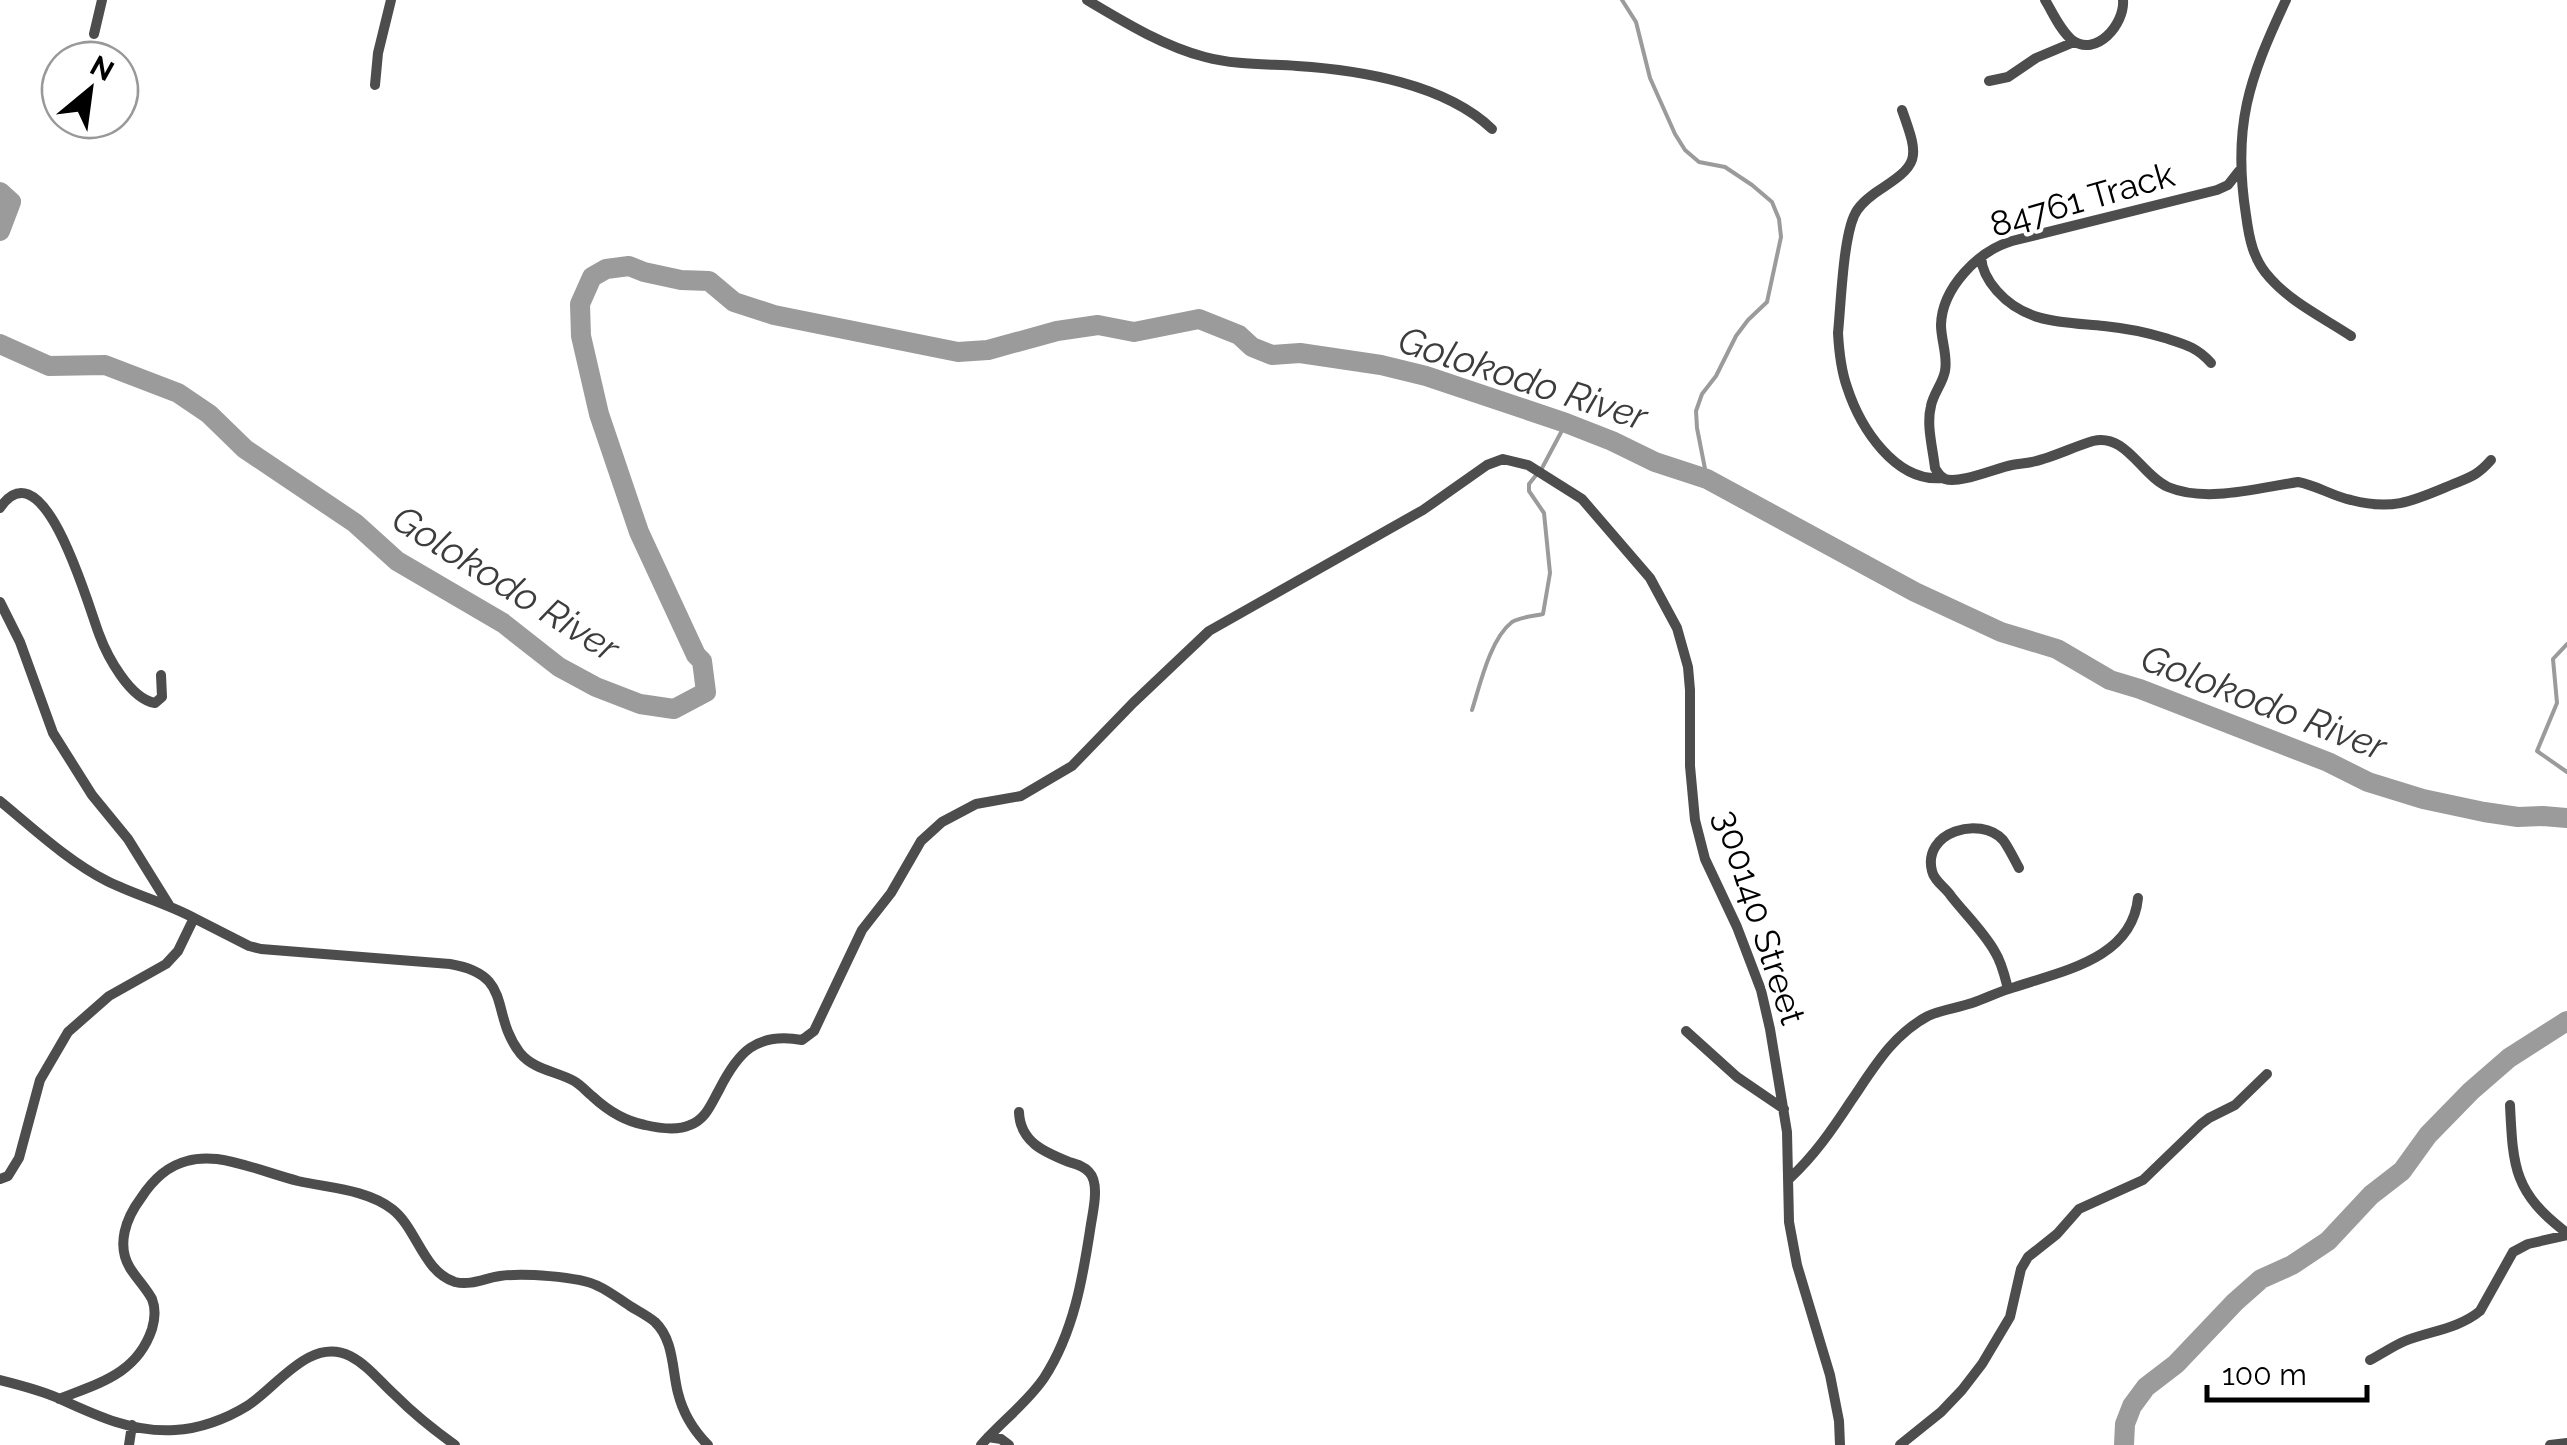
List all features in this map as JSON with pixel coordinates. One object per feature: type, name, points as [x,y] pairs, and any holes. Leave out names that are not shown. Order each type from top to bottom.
[{"type":"street","points":[[94,34],[102,0]]},
{"type":"street","points":[[375,85],[391,0]]},
{"type":"street","points":[[1087,0],[1154,38],[1204,58],[1365,73],[1451,100],[1492,129]]},
{"type":"street","points":[[2045,0],[2074,42]]},
{"type":"street","points":[[1989,80],[2008,77],[2036,58],[2074,42],[2097,42],[2120,22],[2123,0]]},
{"type":"street","points":[[2286,0],[2260,57],[2242,128],[2240,171],[2249,236],[2260,266],[2282,291],[2351,336]]},
{"type":"street","points":[[1902,110],[1912,138],[1912,160],[1899,179],[1860,205],[1854,216],[1838,333],[1842,372],[1852,401],[1888,456],[1911,473],[1930,479],[1957,480],[2036,462],[2105,440],[2124,448],[2159,482],[2184,492],[2212,493],[2298,482],[2348,500],[2391,504],[2422,499],[2472,478],[2491,460]]},
{"type":"street","name":"84761 Track","points":[[1943,478],[1935,468],[1930,416],[1946,368],[1942,314],[1953,288],[1981,257],[2001,244],[2224,188],[2240,171]]},
{"type":"street","points":[[1981,257],[1984,273],[1994,289],[2024,313],[2060,323],[2154,334],[2194,347],[2211,363]]},
{"type":"street","name":"300140 Street","points":[[194,918],[260,949],[450,964],[478,970],[492,985],[510,1039],[528,1062],[572,1080],[629,1120],[646,1126],[683,1128],[705,1114],[743,1053],[771,1038],[802,1040],[814,1031],[862,930],[891,893],[910,857],[942,822],[976,804],[1021,796],[1072,766],[1209,631],[1423,510],[1496,461],[1528,465],[1582,499],[1650,578],[1677,628],[1688,667],[1695,820],[1713,880],[1756,973],[1770,1029],[1784,1109],[1790,1222],[1798,1265],[1830,1374],[1840,1421],[1840,1445]]},
{"type":"street","points":[[0,508],[18,492],[32,496],[56,522],[89,598],[99,635],[132,691],[145,701],[155,702],[162,697],[161,675]]},
{"type":"street","points":[[0,602],[20,642],[53,733],[170,905]]},
{"type":"street","points":[[0,802],[104,879],[194,918],[178,951],[166,964],[109,996],[68,1032],[40,1080],[19,1158],[8,1176],[0,1179]]},
{"type":"street","points":[[2008,989],[1994,949],[1936,880],[1932,870],[1934,845],[1944,836],[1975,828],[1991,832],[2003,840],[2019,868]]},
{"type":"street","points":[[1789,1180],[1824,1142],[1892,1044],[1910,1027],[1931,1014],[2061,974],[2095,958],[2132,923],[2138,898]]},
{"type":"street","points":[[1686,1031],[1737,1077],[1784,1109]]},
{"type":"street","points":[[1900,1445],[1941,1412],[1982,1364],[2010,1317],[2021,1269],[2028,1257],[2079,1210],[2143,1180],[2200,1124],[2234,1105],[2267,1074]]},
{"type":"street","points":[[2510,1105],[2512,1150],[2526,1191],[2534,1204],[2567,1234]]},
{"type":"street","points":[[985,1441],[1041,1382],[1058,1352],[1084,1273],[1093,1206],[1091,1174],[1027,1140],[1021,1130],[1019,1112]]},
{"type":"street","points":[[60,1399],[130,1366],[150,1336],[154,1321],[152,1300],[123,1251],[128,1218],[141,1198],[168,1168],[184,1161],[218,1160],[349,1191],[387,1205],[406,1222],[436,1270],[454,1282],[516,1275],[570,1279],[599,1286],[661,1329],[685,1412],[708,1445]]},
{"type":"street","points":[[2370,1360],[2410,1339],[2472,1317],[2480,1311],[2513,1252],[2567,1234]]},
{"type":"street","points":[[0,1380],[132,1426],[173,1430],[205,1425],[244,1408],[314,1355],[332,1350],[358,1360],[454,1445]]},
{"type":"street","points":[[128,1445],[132,1426]]},
{"type":"street","points":[[985,1441],[1001,1439],[1009,1445]]},
{"type":"street","points":[[2550,1445],[2567,1442]]},
{"type":"waterway","points":[[1622,0],[1636,22],[1650,78],[1685,150],[1699,162],[1725,167],[1752,185],[1772,202],[1779,219],[1781,237],[1767,302],[1736,336],[1696,411],[1707,479]]},
{"type":"waterway","name":"Golokodo River","points":[[0,192],[11,202],[0,231]]},
{"type":"waterway","name":"Golokodo River","points":[[0,344],[49,366],[105,365],[178,393],[209,414],[245,449],[355,523],[397,561],[503,623],[559,667],[640,704],[674,709],[706,692],[702,661],[639,532],[599,414],[581,336],[580,304],[592,277],[606,269],[629,266],[681,280],[709,281],[734,302],[774,315],[958,352],[988,350],[1057,331],[1098,325],[1134,332],[1199,319],[1239,335],[1252,347],[1272,355],[1300,353],[1426,376],[1612,441],[1655,462],[1707,479],[1915,592],[2001,632],[2057,649],[2110,680],[2328,762],[2368,782],[2484,812],[2567,818]]},
{"type":"waterway","points":[[1541,470],[1566,423]]},
{"type":"waterway","points":[[1472,710],[1487,663],[1504,630],[1515,620],[1543,614],[1550,573],[1544,513],[1529,491],[1537,474]]},
{"type":"waterway","points":[[2567,644],[2553,659],[2557,703],[2537,751],[2567,772]]},
{"type":"waterway","name":"Golokodo River","points":[[2124,1445],[2125,1424],[2146,1387],[2176,1364],[2261,1279],[2292,1265],[2328,1241],[2371,1195],[2402,1171],[2428,1135],[2471,1091],[2509,1058],[2567,1021]]}]
